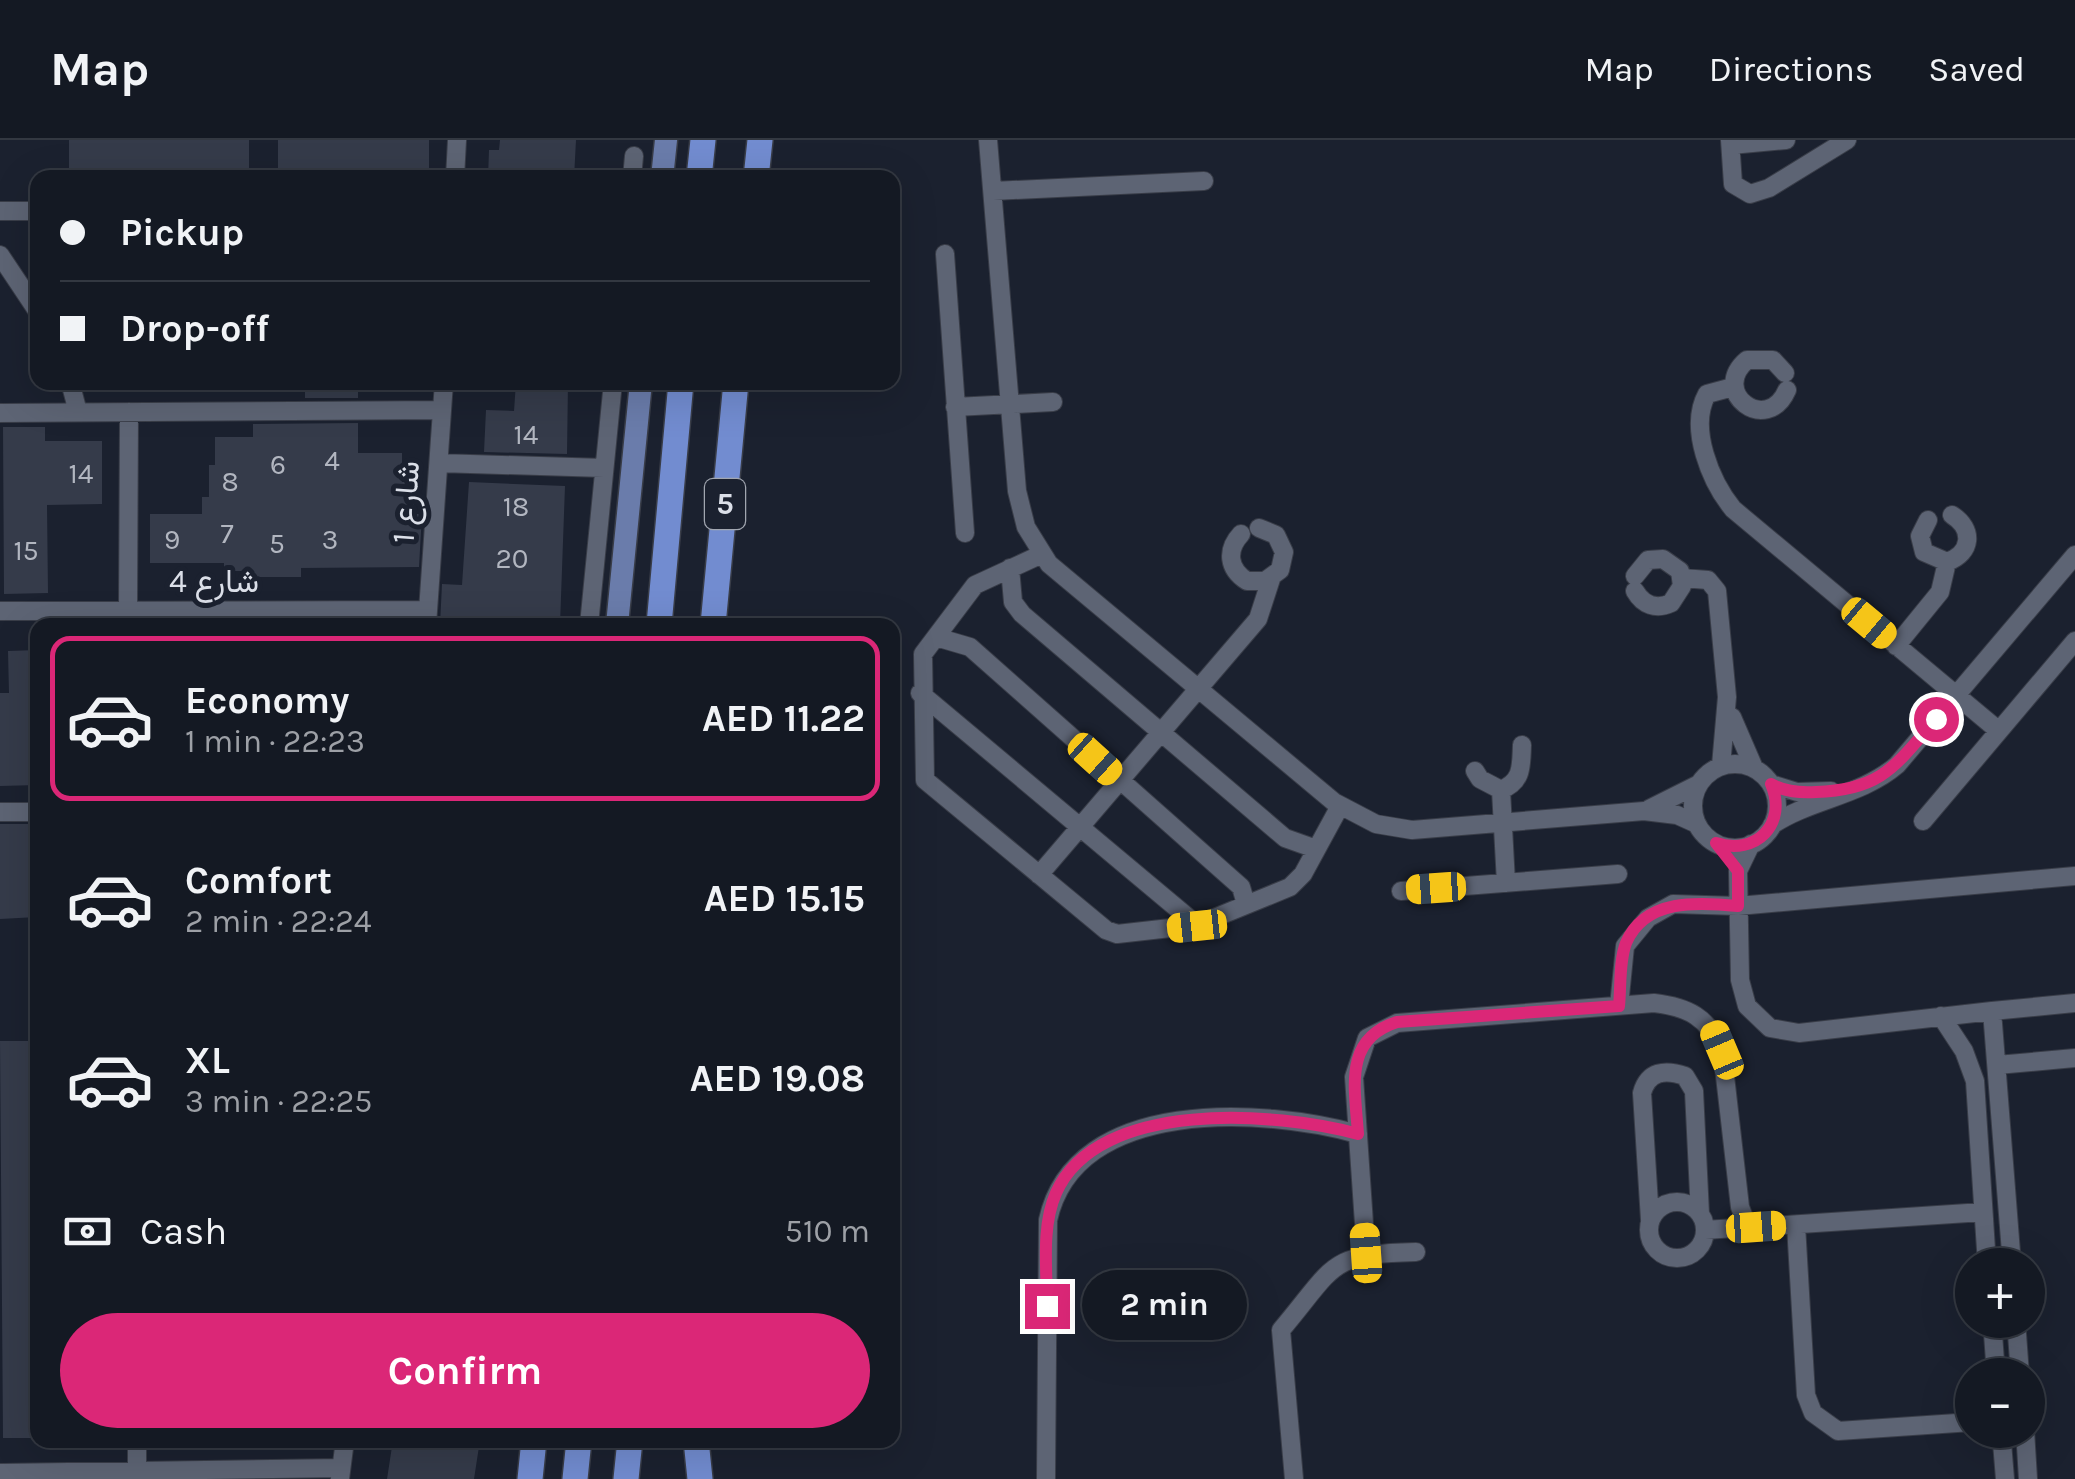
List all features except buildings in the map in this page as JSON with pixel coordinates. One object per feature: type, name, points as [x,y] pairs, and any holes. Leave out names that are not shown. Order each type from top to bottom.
[{"type":"highway","points":[[700,170],[702,140]]},
{"type":"highway","points":[[757,170],[760,140]]},
{"type":"highway","name":"5","points":[[660,618],[680,390]]},
{"type":"highway","name":"5","points":[[714,618],[735,390]]},
{"type":"highway","points":[[530,1479],[533,1448]]},
{"type":"highway","points":[[575,1479],[578,1448]]},
{"type":"highway","points":[[626,1479],[629,1448]]},
{"type":"highway","points":[[697,1448],[700,1479]]},
{"type":"main road","points":[[663,170],[666,140]]},
{"type":"main road","points":[[618,618],[641,390]]},
{"type":"street","points":[[455,170],[456,140]]},
{"type":"street","points":[[988,140],[1021,509],[1040,555],[1340,806],[1376,824],[1412,830],[1644,811],[1677,815],[1697,824],[1738,871]]},
{"type":"street","points":[[1786,140],[1730,142],[1733,184],[1750,194],[1769,188],[1847,140]]},
{"type":"street","points":[[633,170],[634,156]]},
{"type":"street","points":[[992,191],[1204,180]]},
{"type":"street","points":[[0,211],[30,211]]},
{"type":"street","points":[[945,254],[965,533]]},
{"type":"street","points":[[0,255],[30,300]]},
{"type":"street","points":[[1755,357],[1773,360],[1786,382],[1777,405],[1760,412],[1744,406],[1734,387],[1740,366],[1755,357]]},
{"type":"street","points":[[1734,387],[1707,394],[1701,410],[1705,453],[1719,491],[1733,509],[1999,732]]},
{"type":"street","points":[[72,390],[78,412]]},
{"type":"street","name":"شارع 1","points":[[428,618],[443,390]]},
{"type":"street","points":[[591,618],[611,390]]},
{"type":"street","points":[[955,407],[1054,402]]},
{"type":"street","points":[[0,412],[442,410]]},
{"type":"street","points":[[128,611],[129,412]]},
{"type":"street","points":[[438,462],[604,468]]},
{"type":"street","points":[[1947,562],[1961,555],[1968,541],[1965,526],[1952,515]]},
{"type":"street","points":[[1928,520],[1920,536],[1924,552],[1947,562]]},
{"type":"street","points":[[1039,875],[1258,619],[1272,579],[1283,564],[1283,546],[1276,535],[1250,531],[1230,556],[1237,573],[1253,582],[1272,579]]},
{"type":"street","points":[[1040,555],[976,586],[922,654],[925,780],[1106,930],[1117,934],[1197,926],[1290,887],[1340,806]]},
{"type":"street","points":[[2075,555],[1886,774],[1772,824],[1751,844],[1738,871],[1740,980],[1747,1006],[1770,1028],[1798,1033],[2075,1004]]},
{"type":"street","points":[[1663,558],[1676,566],[1682,578],[1680,592],[1664,606],[1650,606],[1635,584],[1648,560],[1663,558]]},
{"type":"street","points":[[1896,646],[1940,592],[1947,562]]},
{"type":"street","points":[[1010,568],[1013,602],[1022,614],[1286,838],[1316,849]]},
{"type":"street","points":[[1682,578],[1708,580],[1716,591],[1727,697],[1738,738],[1754,768],[1771,784],[1797,792],[1846,791]]},
{"type":"street","name":"شارع 4","points":[[0,611],[428,618]]},
{"type":"street","points":[[936,637],[970,647],[1241,887],[1246,904]]},
{"type":"street","points":[[1923,821],[2075,641]]},
{"type":"street","points":[[920,693],[1197,926]]},
{"type":"street","points":[[1721,766],[1727,697]]},
{"type":"street","points":[[1475,770],[1480,779],[1501,790],[1514,785],[1520,775],[1522,745]]},
{"type":"street","points":[[1644,811],[1699,784],[1721,766],[1754,768]]},
{"type":"street","points":[[1697,824],[1693,804],[1699,784]]},
{"type":"street","points":[[1771,784],[1776,804],[1772,824]]},
{"type":"street","points":[[1501,790],[1506,882]]},
{"type":"street","points":[[0,812],[30,812]]},
{"type":"street","points":[[1716,843],[1740,848],[1751,844]]},
{"type":"street","points":[[1401,891],[1618,874]]},
{"type":"street","points":[[1619,1006],[1624,946],[1632,932],[1673,904],[1738,906],[2075,876]]},
{"type":"street","points":[[1366,1253],[1354,1078],[1367,1038],[1397,1022],[1619,1006],[1679,1006],[1714,1029],[1722,1050],[1745,1220],[1756,1227],[1983,1212]]},
{"type":"street","points":[[1992,1010],[2011,1248]]},
{"type":"street","points":[[1941,1016],[1964,1051],[1975,1081],[1986,1248]]},
{"type":"street","points":[[1997,1064],[2075,1058]]},
{"type":"street","points":[[1662,1072],[1685,1076],[1694,1092],[1703,1222],[1693,1253],[1668,1256],[1650,1238],[1642,1093],[1650,1076],[1662,1072]]},
{"type":"street","points":[[1046,1479],[1048,1220],[1058,1188],[1078,1161],[1134,1133],[1223,1116],[1314,1122],[1358,1134]]},
{"type":"street","points":[[1650,1220],[1661,1206],[1678,1201],[1703,1222],[1735,1228],[1745,1220]]},
{"type":"street","points":[[1796,1225],[1806,1395],[1813,1414],[1838,1431],[1955,1423]]},
{"type":"street","points":[[1294,1479],[1278,1337],[1338,1262],[1366,1253],[1416,1252]]},
{"type":"street","points":[[137,1448],[138,1472]]},
{"type":"street","points":[[0,1473],[340,1473],[344,1448]]},
{"type":"street","points":[[2002,1448],[2005,1479]]},
{"type":"street","points":[[2025,1448],[2028,1479]]},
{"type":"route","points":[[1047,1306],[1048,1220],[1052,1204],[1067,1174],[1092,1151],[1134,1133],[1223,1116],[1314,1122],[1358,1134],[1354,1078],[1358,1058],[1367,1038],[1381,1028],[1397,1022],[1619,1006],[1624,946],[1632,932],[1648,918],[1673,904],[1738,906],[1738,871],[1716,843],[1740,848],[1760,840],[1776,815],[1771,784],[1810,792],[1861,788],[1896,765],[1936,719]]}]
